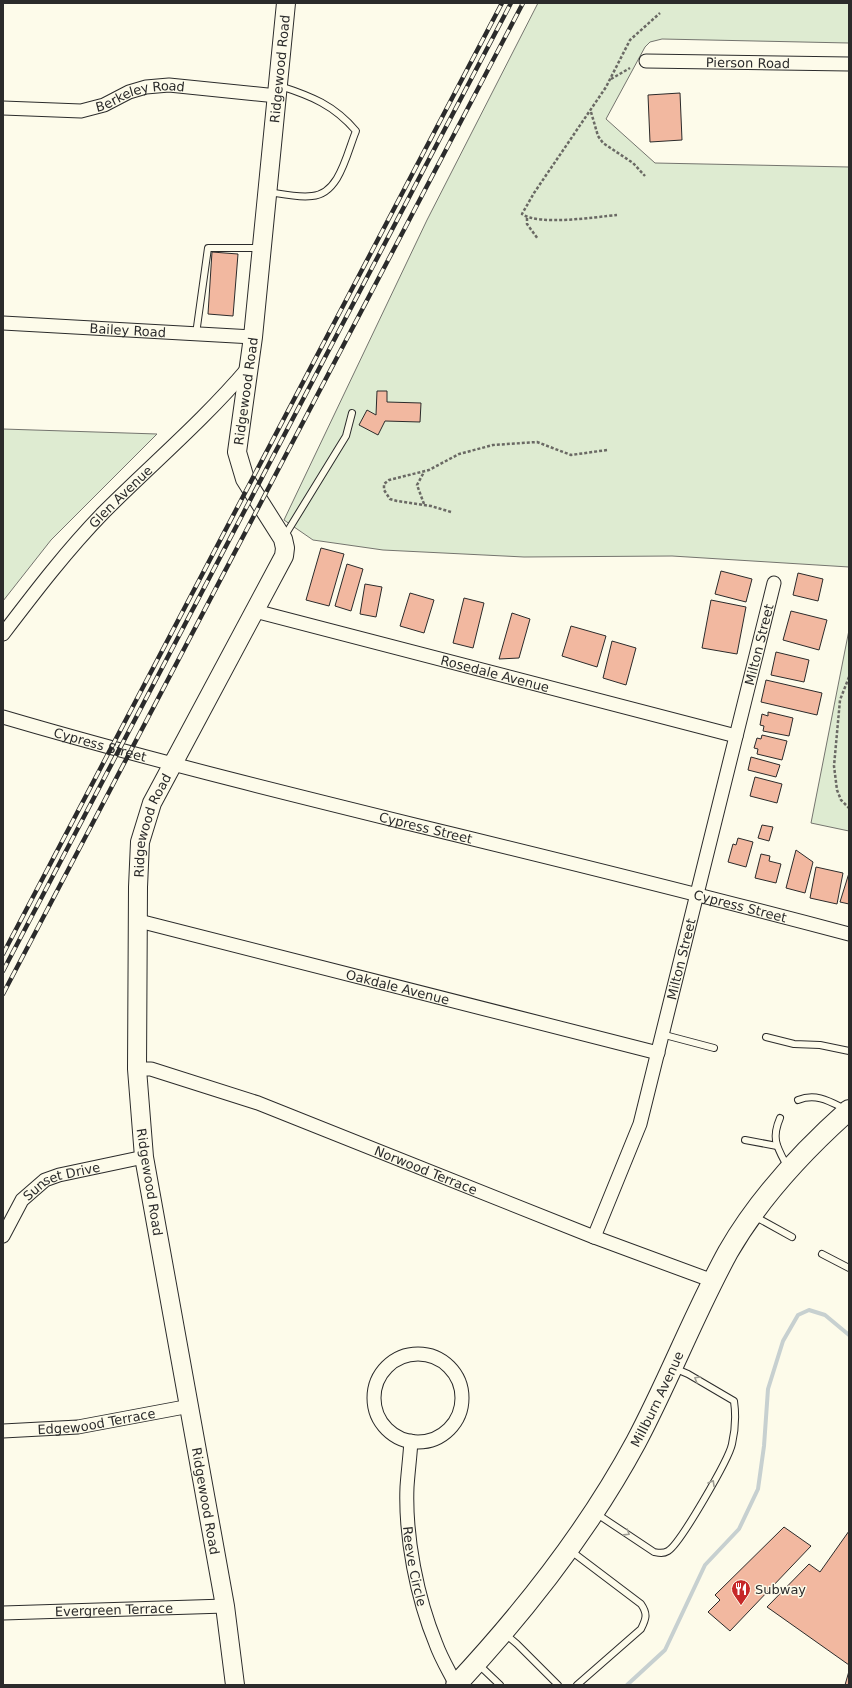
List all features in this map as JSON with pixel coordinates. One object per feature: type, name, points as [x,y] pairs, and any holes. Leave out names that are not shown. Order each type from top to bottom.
[{"type":"main road","name":"Millburn Avenue","points":[[456,1685],[504,1633],[568,1549],[594,1512],[636,1442],[672,1367],[691,1323],[729,1250],[773,1188],[789,1169],[848,1111]]},
{"type":"street","name":"Ridgewood Road","points":[[235,1685],[225,1606],[144,1157],[137,1069],[138,888],[140,842],[152,803],[284,556],[285,548],[283,539],[245,479],[238,458],[238,439],[253,337],[286,3]]},
{"type":"street","name":"Pierson Road","points":[[646,61],[849,64]]},
{"type":"street","name":"Berkeley Road","points":[[3,108],[81,111],[104,105],[129,92],[146,86],[169,85],[278,91]]},
{"type":"street","name":"Bailey Road","points":[[3,323],[253,337]]},
{"type":"street","name":"Glen Avenue","points":[[3,634],[41,583],[75,543],[225,396],[248,368]]},
{"type":"street","name":"Milton Street","points":[[594,1237],[640,1124],[774,583]]},
{"type":"street","name":"Rosedale Avenue","points":[[255,611],[736,736]]},
{"type":"street","name":"Cypress Street","points":[[3,716],[91,743],[174,763],[241,782],[696,893],[849,934]]},
{"type":"street","name":"Oakdale Avenue","points":[[138,921],[658,1052]]},
{"type":"street","name":"Norwood Terrace","points":[[137,1069],[151,1069],[258,1103],[594,1237],[713,1281]]},
{"type":"street","name":"Sunset Drive","points":[[3,1236],[22,1200],[45,1180],[59,1175],[144,1157]]},
{"type":"street","points":[[423,1354],[441,1360],[454,1372],[462,1389],[461,1408],[453,1424],[439,1436],[422,1442],[411,1441],[395,1436],[382,1423],[374,1406],[374,1392],[378,1379],[389,1364],[405,1355],[423,1354]]},
{"type":"street","name":"Edgewood Terrace","points":[[3,1430],[78,1427],[190,1406]]},
{"type":"street","name":"Reeve Circle","points":[[411,1441],[407,1488],[408,1515],[414,1567],[429,1625],[436,1645],[456,1685]]},
{"type":"street","name":"Evergreen Terrace","points":[[3,1613],[225,1606]]},
{"type":"lane","points":[[267,192],[312,196],[328,191],[338,177],[356,131],[343,116],[319,100],[278,91]]},
{"type":"lane","points":[[196,334],[208,248],[262,248]]},
{"type":"lane","points":[[283,539],[346,436],[352,414]]},
{"type":"lane","points":[[662,1034],[714,1048]]},
{"type":"lane","points":[[766,1037],[794,1044],[820,1045],[849,1051]]},
{"type":"lane","points":[[798,1100],[819,1097],[828,1100],[848,1111]]},
{"type":"lane","points":[[780,1118],[774,1135],[777,1146],[789,1169]]},
{"type":"lane","points":[[745,1140],[777,1146]]},
{"type":"lane","points":[[753,1216],[792,1237]]},
{"type":"lane","points":[[822,1254],[849,1268]]},
{"type":"lane","points":[[594,1512],[654,1552],[660,1554],[669,1551],[683,1534],[720,1469],[732,1445],[736,1410],[734,1402],[688,1374],[672,1367]]},
{"type":"lane","points":[[568,1549],[641,1604],[646,1611],[646,1621],[642,1629],[577,1685]]},
{"type":"lane","points":[[504,1633],[552,1677],[558,1685]]},
{"type":"lane","points":[[477,1662],[500,1685]]},
{"type":"path","points":[[617,215],[582,220],[537,220],[527,218],[522,214],[526,205],[610,79],[630,40],[660,13]]},
{"type":"path","points":[[610,79],[630,68]]},
{"type":"path","points":[[590,111],[598,136],[603,143],[633,163],[645,176]]},
{"type":"path","points":[[527,218],[527,224],[538,239]]},
{"type":"path","points":[[451,512],[424,504],[397,501],[390,498],[384,490],[384,484],[389,480],[424,472],[459,454],[500,444],[537,442],[571,455],[607,450]]},
{"type":"path","points":[[424,472],[417,485],[424,504]]},
{"type":"path","points":[[849,677],[840,700],[834,766],[837,790],[841,800],[849,808]]},
{"type":"green space","points":[[538,3],[849,3],[849,43],[662,39],[650,42],[645,47],[606,119],[655,163],[849,167],[849,567],[672,556],[524,557],[383,550],[313,540],[284,520],[427,220]]},
{"type":"green space","points":[[3,429],[157,434],[51,540],[3,601]]},
{"type":"green space","points":[[849,630],[849,831],[811,823]]},
{"type":"building","points":[[680,93],[682,140],[650,142],[648,95]]},
{"type":"building","points":[[212,252],[238,254],[233,316],[208,314]]},
{"type":"building","points":[[377,391],[387,391],[387,402],[421,403],[420,422],[385,421],[378,435],[359,425],[367,410],[376,415]]},
{"type":"building","points":[[321,548],[344,554],[329,606],[306,600]]},
{"type":"building","points":[[347,564],[363,569],[351,611],[335,606]]},
{"type":"building","points":[[721,571],[752,579],[746,602],[715,594]]},
{"type":"building","points":[[798,573],[823,579],[818,601],[793,595]]},
{"type":"building","points":[[365,584],[382,587],[376,617],[360,614]]},
{"type":"building","points":[[410,593],[434,600],[424,633],[400,626]]},
{"type":"building","points":[[464,598],[484,603],[473,648],[453,643]]},
{"type":"building","points":[[711,600],[746,607],[737,654],[702,648]]},
{"type":"building","points":[[791,611],[827,620],[819,650],[783,640]]},
{"type":"building","points":[[512,613],[530,619],[519,658],[499,659]]},
{"type":"building","points":[[571,626],[606,636],[597,667],[562,656]]},
{"type":"building","points":[[612,641],[636,648],[626,685],[603,678]]},
{"type":"building","points":[[776,652],[809,660],[804,682],[771,675]]},
{"type":"building","points":[[766,680],[822,693],[817,715],[761,702]]},
{"type":"building","points":[[768,712],[793,718],[789,736],[763,731],[764,726],[760,725],[762,714],[768,716]]},
{"type":"building","points":[[762,735],[787,741],[782,760],[757,754],[758,749],[754,748],[757,738],[761,739]]},
{"type":"building","points":[[751,757],[780,765],[776,777],[748,770]]},
{"type":"building","points":[[755,777],[782,784],[777,803],[750,796]]},
{"type":"building","points":[[762,825],[773,827],[769,841],[758,838]]},
{"type":"building","points":[[738,838],[753,842],[746,867],[728,862],[733,844],[736,845]]},
{"type":"building","points":[[796,850],[813,862],[805,893],[786,888]]},
{"type":"building","points":[[761,854],[770,856],[769,861],[781,864],[776,883],[755,878]]},
{"type":"building","points":[[816,867],[843,873],[837,904],[810,898]]},
{"type":"building","points":[[849,873],[849,904],[840,902]]},
{"type":"building","points":[[784,1527],[811,1546],[730,1631],[708,1612],[720,1600],[715,1595]]},
{"type":"building","points":[[849,1531],[849,1665],[767,1607],[809,1564],[820,1572]]},
{"type":"building","points":[[849,1671],[849,1685],[845,1685]]},
{"type":"waterway","points":[[627,1685],[665,1650],[705,1565],[739,1529],[758,1489],[764,1446],[768,1389],[783,1341],[798,1315],[809,1310],[825,1315],[849,1335]]},
{"type":"railway","points":[[3,954],[502,3]]},
{"type":"railway","points":[[3,971],[511,3]]},
{"type":"railway","points":[[3,994],[523,3]]},
{"type":"place","name":"Subway","points":[[741,1606]]}]
